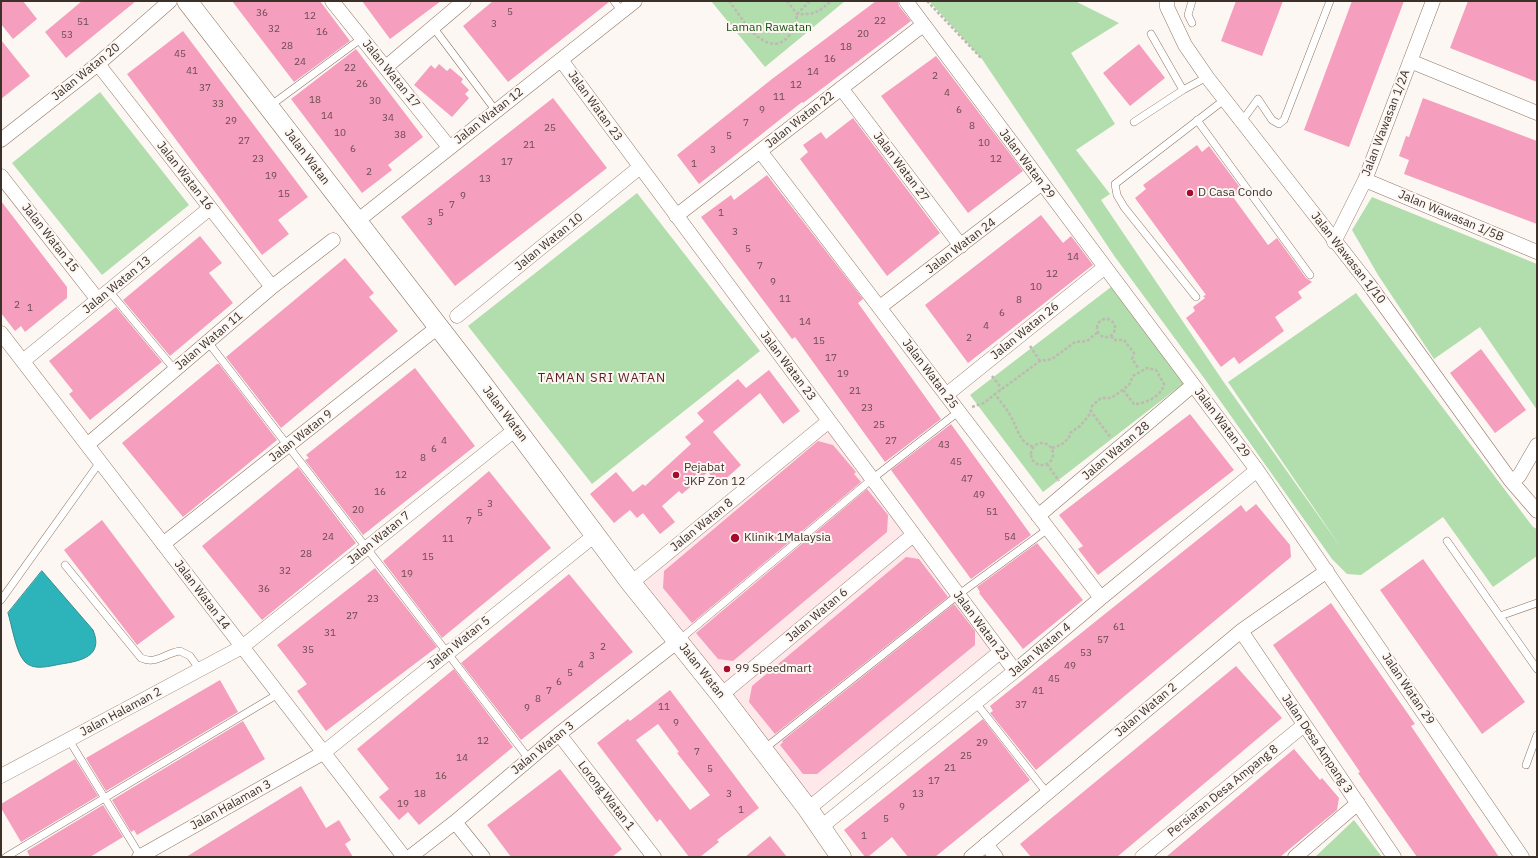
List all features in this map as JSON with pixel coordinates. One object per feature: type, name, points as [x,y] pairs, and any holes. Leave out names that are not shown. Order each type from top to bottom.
[{"type":"street","name":"Jalan Watan 20","points":[[1,140],[98,64],[170,1]]},
{"type":"street","name":"Jalan Watan","points":[[188,1],[516,429],[595,535],[721,695],[808,809],[841,857]]},
{"type":"street","name":"Jalan Watan 17","points":[[332,1],[449,148]]},
{"type":"street","name":"Jalan Watan 12","points":[[356,222],[635,1]]},
{"type":"street","name":"Jalan Watan 29","points":[[906,1],[1257,470],[1522,857]]},
{"type":"street","name":"Jalan Wawasan 1/10","points":[[1166,1],[1167,7],[1184,45],[1207,77],[1334,242],[1368,283],[1511,481],[1537,511]]},
{"type":"street","name":"Jalan Wawasan 1/2A","points":[[1334,242],[1365,180],[1433,1]]},
{"type":"street","points":[[386,67],[460,2]]},
{"type":"street","name":"Jalan Watan 22","points":[[676,216],[923,25]]},
{"type":"street","name":"Jalan Watan 23","points":[[561,60],[1015,671]]},
{"type":"street","points":[[1410,61],[1537,113]]},
{"type":"street","name":"Jalan Watan 16","points":[[98,64],[272,287]]},
{"type":"street","name":"Jalan Watan 27","points":[[841,88],[961,246]]},
{"type":"street","name":"Jalan Watan 25","points":[[760,150],[1101,598]]},
{"type":"street","name":"Jalan Watan 10","points":[[457,316],[640,167]]},
{"type":"street","name":"Jalan Watan 15","points":[[1,176],[104,295]]},
{"type":"street","name":"Jalan Wawasan 1/5B","points":[[1365,180],[1537,252]]},
{"type":"street","name":"Jalan Watan 24","points":[[880,307],[1042,183]]},
{"type":"street","name":"Jalan Watan 13","points":[[23,361],[210,208]]},
{"type":"street","name":"Jalan Watan 11","points":[[87,445],[272,287],[334,240]]},
{"type":"street","name":"Jalan Watan 26","points":[[946,395],[1105,267]]},
{"type":"street","name":"Jalan Watan 9","points":[[163,544],[438,327]]},
{"type":"street","name":"Jalan Watan 14","points":[[1,333],[404,857]]},
{"type":"street","name":"Jalan Watan 28","points":[[1038,516],[1193,385]]},
{"type":"street","name":"Jalan Watan 8","points":[[632,582],[829,421]]},
{"type":"street","name":"Jalan Watan 7","points":[[242,647],[516,429]]},
{"type":"street","points":[[1511,481],[1519,476],[1537,445]]},
{"type":"street","name":"Jalan Watan 4","points":[[821,827],[976,703],[1257,470]]},
{"type":"street","name":"Jalan Watan 5","points":[[323,753],[447,652],[595,535]]},
{"type":"street","name":"Jalan Watan 6","points":[[721,695],[913,535]]},
{"type":"street","name":"Jalan Watan 2","points":[[971,857],[1241,631],[1327,571]]},
{"type":"street","name":"Jalan Desa Ampang 3","points":[[1241,631],[1394,857]]},
{"type":"street","name":"Jalan Watan 3","points":[[410,857],[455,822],[559,734],[678,641]]},
{"type":"street","name":"Jalan Halaman 2","points":[[1,776],[242,647]]},
{"type":"street","name":"Jalan Watan 4","points":[[808,809],[1000,652]]},
{"type":"street","name":"Persiaran Desa Ampang 8","points":[[1142,857],[1304,725]]},
{"type":"street","name":"Lorong Watan 1","points":[[559,734],[654,857]]},
{"type":"street","name":"Jalan Halaman 3","points":[[140,857],[323,753]]},
{"type":"street","points":[[1295,857],[1358,803]]},
{"type":"street","points":[[455,822],[483,857]]},
{"type":"street","points":[[986,844],[996,857]]},
{"type":"lane","points":[[614,1],[622,12]]},
{"type":"lane","points":[[1192,1],[1188,15],[1192,23]]},
{"type":"lane","points":[[1242,121],[1258,99],[1272,120],[1279,124],[1284,120],[1330,1]]},
{"type":"lane","points":[[433,27],[496,111]]},
{"type":"lane","points":[[1151,34],[1183,90]]},
{"type":"lane","points":[[269,108],[362,38]]},
{"type":"lane","points":[[1134,122],[1183,90],[1207,77]]},
{"type":"lane","points":[[1196,297],[1124,207],[1117,195],[1115,184],[1224,100]]},
{"type":"lane","points":[[1197,120],[1310,275]]},
{"type":"lane","points":[[104,295],[175,370]]},
{"type":"lane","points":[[208,342],[529,759]]},
{"type":"lane","points":[[678,641],[872,479],[958,412]]},
{"type":"lane","points":[[1,600],[100,462]]},
{"type":"lane","points":[[762,750],[958,595],[1048,529]]},
{"type":"lane","points":[[1447,541],[1537,669]]},
{"type":"lane","points":[[65,565],[140,658],[148,661],[155,660],[180,651],[190,656],[200,670]]},
{"type":"lane","points":[[1500,616],[1537,603]]},
{"type":"lane","points":[[1,853],[5,857],[278,694]]},
{"type":"lane","points":[[976,703],[1047,793]]},
{"type":"lane","points":[[1526,765],[1537,735]]},
{"type":"lane","points":[[70,740],[140,857]]},
{"type":"path","points":[[729,1],[761,40],[772,43],[784,41],[789,37],[797,24],[797,14],[787,1]]},
{"type":"path","points":[[797,14],[810,1]]},
{"type":"path","points":[[797,14],[814,14],[831,1]]},
{"type":"path","points":[[927,1],[982,59]]},
{"type":"path","points":[[1098,332],[1098,323],[1102,319],[1108,319],[1113,322],[1115,327],[1111,336]]},
{"type":"path","points":[[1098,332],[1105,337],[1111,336]]},
{"type":"path","points":[[958,412],[984,403],[1040,361],[1052,359],[1075,342],[1087,341],[1098,332]]},
{"type":"path","points":[[1111,336],[1114,340],[1124,340],[1134,353],[1132,359],[1139,369]]},
{"type":"path","points":[[995,394],[1011,416],[1018,435],[1026,444],[1033,447],[1043,443],[1052,448],[1061,445],[1069,438],[1070,433],[1080,426],[1090,414],[1090,410],[1101,398],[1111,398],[1123,390],[1129,385],[1133,376],[1147,368],[1156,370],[1164,384],[1161,392],[1145,403],[1140,404],[1134,404],[1123,390]]},
{"type":"path","points":[[1090,410],[1119,448]]},
{"type":"path","points":[[1033,447],[1031,454],[1034,461],[1040,465],[1047,464],[1053,456],[1052,448]]},
{"type":"path","points":[[1047,464],[1067,492]]},
{"type":"shaded area","points":[[828,429],[993,652],[812,798],[642,580]]},
{"type":"green space","name":"Laman Rawatan","points":[[711,1],[845,1],[765,67]]},
{"type":"green space","points":[[929,1],[1075,1],[1119,23],[1071,53],[1115,124],[1076,150],[1110,194],[1101,200],[1223,381],[1342,549],[1228,382],[1356,293],[1533,527],[1537,529],[1537,556],[1493,587],[1443,517],[1361,575],[1347,574],[1332,559],[1204,378],[1115,257],[982,59]]},
{"type":"green space","points":[[100,92],[189,205],[102,275],[12,163]]},
{"type":"green space","points":[[637,193],[760,351],[592,484],[468,326]]},
{"type":"green space","points":[[1372,197],[1537,264],[1537,410],[1480,327],[1434,359],[1378,275],[1352,230]]},
{"type":"green space","points":[[1111,287],[1184,383],[1043,492],[970,395]]},
{"type":"green space","points":[[1354,820],[1382,857],[1315,857]]},
{"type":"water","points":[[42,571],[93,630],[96,639],[95,646],[89,656],[76,661],[42,667],[29,665],[22,658],[8,613]]},
{"type":"building","points":[[1,1],[23,1],[37,19],[13,39],[1,24]]},
{"type":"building","points":[[82,1],[136,1],[66,58],[45,32]]},
{"type":"building","points":[[232,1],[320,1],[350,41],[294,82]]},
{"type":"building","points":[[362,1],[441,1],[390,39]]},
{"type":"building","points":[[493,1],[609,2],[508,82],[463,26]]},
{"type":"building","points":[[876,1],[898,1],[899,6],[911,21],[803,103],[802,102],[699,184],[677,155],[772,79]]},
{"type":"building","points":[[1236,1],[1283,1],[1262,56],[1221,41]]},
{"type":"building","points":[[1352,1],[1404,1],[1349,147],[1304,130]]},
{"type":"building","points":[[1468,1],[1537,1],[1537,82],[1450,48]]},
{"type":"building","points":[[183,31],[308,197],[278,220],[289,234],[262,255],[127,74]]},
{"type":"building","points":[[1,40],[30,76],[1,99]]},
{"type":"building","points":[[1139,44],[1165,78],[1130,106],[1103,73]]},
{"type":"building","points":[[356,49],[423,137],[388,165],[392,170],[362,193],[291,99]]},
{"type":"building","points":[[936,56],[1023,171],[968,213],[881,96]]},
{"type":"building","points":[[439,64],[447,71],[450,68],[463,79],[461,82],[469,90],[465,94],[469,98],[452,117],[414,85],[431,65],[435,69]]},
{"type":"building","points":[[553,98],[607,168],[455,286],[401,217]]},
{"type":"building","points":[[1423,98],[1537,141],[1537,224],[1404,174],[1409,160],[1399,156],[1406,136],[1409,137]]},
{"type":"building","points":[[853,118],[940,233],[887,276],[800,159],[808,152],[803,145],[821,132],[826,139]]},
{"type":"building","points":[[1197,145],[1202,152],[1209,146],[1242,190],[1233,197],[1268,245],[1277,238],[1306,278],[1312,282],[1298,292],[1302,298],[1275,317],[1284,331],[1239,364],[1234,357],[1221,367],[1186,318],[1195,311],[1193,307],[1205,298],[1203,296],[1206,295],[1135,198],[1146,189],[1143,185]]},
{"type":"building","points":[[767,175],[863,299],[858,303],[941,419],[885,462],[795,337],[792,339],[701,217],[731,195],[734,200]]},
{"type":"building","points":[[1,201],[67,287],[67,298],[25,332],[21,326],[15,331],[1,313]]},
{"type":"building","points":[[1041,215],[1063,243],[1071,236],[1093,265],[968,363],[925,305]]},
{"type":"building","points":[[200,236],[222,263],[209,273],[233,303],[170,356],[123,300]]},
{"type":"building","points":[[345,258],[374,293],[369,297],[398,331],[281,428],[226,357]]},
{"type":"building","points":[[116,307],[162,362],[90,420],[69,394],[73,391],[49,361]]},
{"type":"building","points":[[1481,349],[1526,410],[1495,433],[1450,373]]},
{"type":"building","points":[[217,364],[219,364],[277,440],[183,517],[122,443]]},
{"type":"building","points":[[415,368],[475,446],[363,535],[305,460],[309,458],[306,455]]},
{"type":"building","points":[[769,370],[800,411],[783,424],[760,393],[713,432],[741,465],[719,485],[708,472],[682,494],[679,491],[662,506],[675,522],[660,534],[643,513],[637,518],[630,510],[614,523],[590,494],[616,472],[633,492],[643,484],[645,486],[691,444],[685,437],[704,421],[697,413],[738,379],[746,388]]},
{"type":"building","points":[[1190,414],[1234,470],[1098,575],[1078,549],[1083,546],[1059,515]]},
{"type":"building","points":[[951,424],[1031,535],[971,579],[891,470]]},
{"type":"building","points":[[818,441],[833,445],[856,472],[854,474],[861,482],[692,623],[663,588],[664,571]]},
{"type":"building","points":[[298,467],[356,543],[262,620],[202,546]]},
{"type":"building","points":[[489,471],[551,548],[442,638],[383,561]]},
{"type":"building","points":[[867,489],[888,515],[887,532],[733,661],[718,659],[696,633]]},
{"type":"building","points":[[1256,504],[1290,545],[1291,557],[1036,770],[990,713],[993,711],[990,706],[1241,505],[1246,512]]},
{"type":"building","points":[[102,520],[175,617],[137,645],[64,550]]},
{"type":"building","points":[[1037,543],[1083,600],[1023,649],[979,593],[980,592],[977,587]]},
{"type":"building","points":[[906,557],[919,559],[948,597],[775,734],[749,702],[752,686]]},
{"type":"building","points":[[1423,559],[1525,702],[1482,734],[1380,590]]},
{"type":"building","points":[[375,568],[437,647],[326,731],[297,691],[307,684],[277,645]]},
{"type":"building","points":[[569,574],[633,652],[521,740],[461,663]]},
{"type":"building","points":[[1331,603],[1415,724],[1411,726],[1499,857],[1417,857],[1358,773],[1360,772],[1273,645]]},
{"type":"building","points":[[954,604],[975,631],[975,645],[817,774],[803,774],[780,745],[783,742],[782,741]]},
{"type":"building","points":[[1236,666],[1282,718],[1117,857],[1031,857],[1020,844]]},
{"type":"building","points":[[454,669],[513,747],[419,825],[408,812],[399,820],[379,797],[389,789],[357,749]]},
{"type":"building","points":[[220,680],[238,712],[106,791],[86,758]]},
{"type":"building","points":[[670,690],[759,808],[717,840],[719,842],[700,857],[689,857],[660,819],[657,822],[597,743],[628,719],[630,721]],"holes":[[[658,724],[679,752],[677,753],[710,795],[690,810],[636,740]]]},
{"type":"building","points":[[983,719],[1030,780],[935,857],[908,857],[892,837],[868,857],[865,857],[844,830]]},
{"type":"building","points":[[243,721],[265,759],[137,835],[134,830],[131,832],[112,800]]},
{"type":"building","points":[[1294,749],[1320,780],[1322,778],[1339,798],[1337,810],[1280,857],[1166,857]]},
{"type":"building","points":[[75,759],[98,796],[21,842],[1,808],[1,804]]},
{"type":"building","points":[[560,769],[622,849],[612,857],[511,857],[487,825]]},
{"type":"building","points":[[301,786],[326,828],[339,820],[351,840],[345,844],[353,857],[186,857]]},
{"type":"building","points":[[103,805],[123,837],[90,857],[30,857],[27,851]]},
{"type":"building","points":[[770,836],[787,857],[745,857]]},
{"type":"place","name":"D Casa Condo","points":[[1190,193]]},
{"type":"place","name":"Pejabat JKP Zon 12","points":[[676,475]]},
{"type":"place","name":"Klinik 1Malaysia","points":[[735,538]]},
{"type":"place","name":"99 Speedmart","points":[[727,669]]},
{"type":"district","name":"TAMAN SRI WATAN","points":[[602,378]]}]
